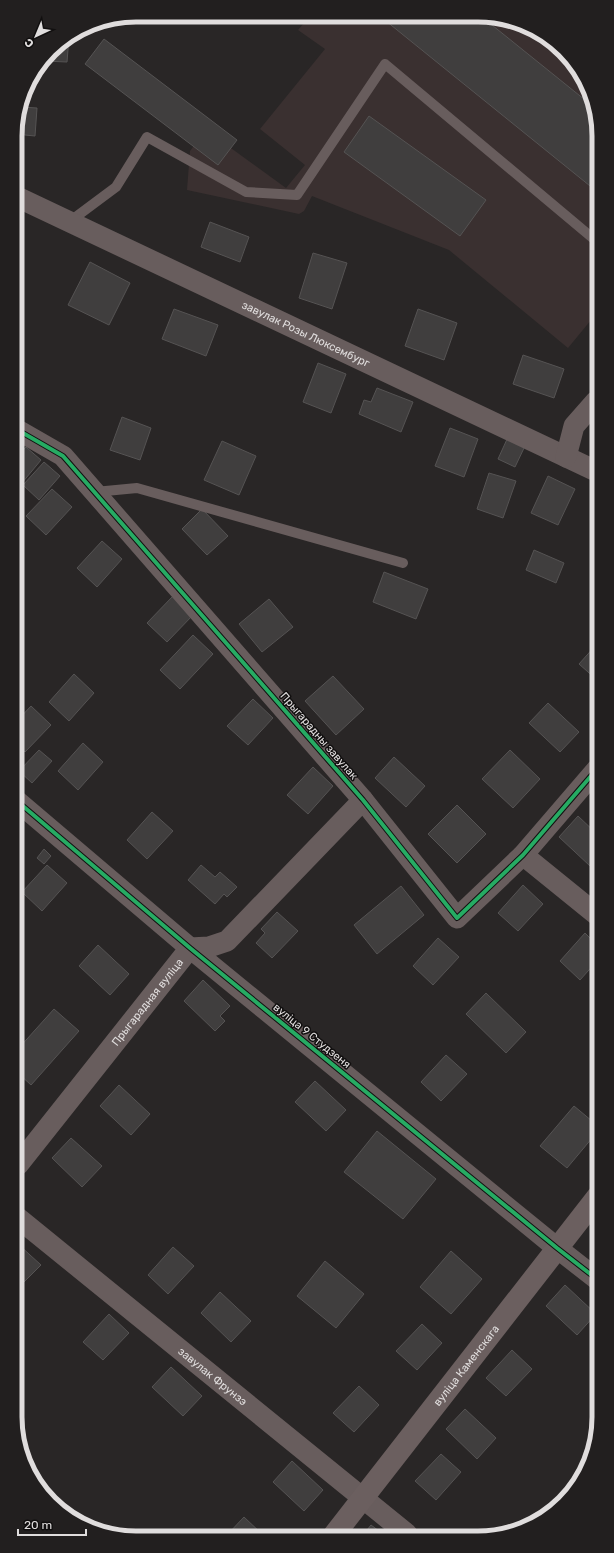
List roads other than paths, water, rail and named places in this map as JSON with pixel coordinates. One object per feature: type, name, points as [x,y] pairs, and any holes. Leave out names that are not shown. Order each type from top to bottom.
[{"type":"street","name":"завулак Розы Люксембург","points":[[22,199],[592,469]]},
{"type":"street","points":[[566,457],[574,426],[592,406]]},
{"type":"street","name":"Прыгарадны завулак","points":[[22,432],[63,456],[364,800],[457,918],[523,855],[592,775]]},
{"type":"street","name":"Прыгарадная вуліца","points":[[22,1160],[190,948],[209,947],[227,941],[364,800]]},
{"type":"street","name":"вуліца 9 Студзеня","points":[[22,805],[190,948],[592,1275]]},
{"type":"street","points":[[523,855],[592,911]]},
{"type":"street","name":"вуліца Каменскага","points":[[337,1531],[592,1204]]},
{"type":"street","name":"завулак Фрунзэ","points":[[22,1221],[403,1531]]},
{"type":"lane","points":[[69,222],[116,187],[146,137],[246,192],[297,195],[385,64],[592,237]]},
{"type":"lane","points":[[94,492],[137,488],[403,563]]}]
